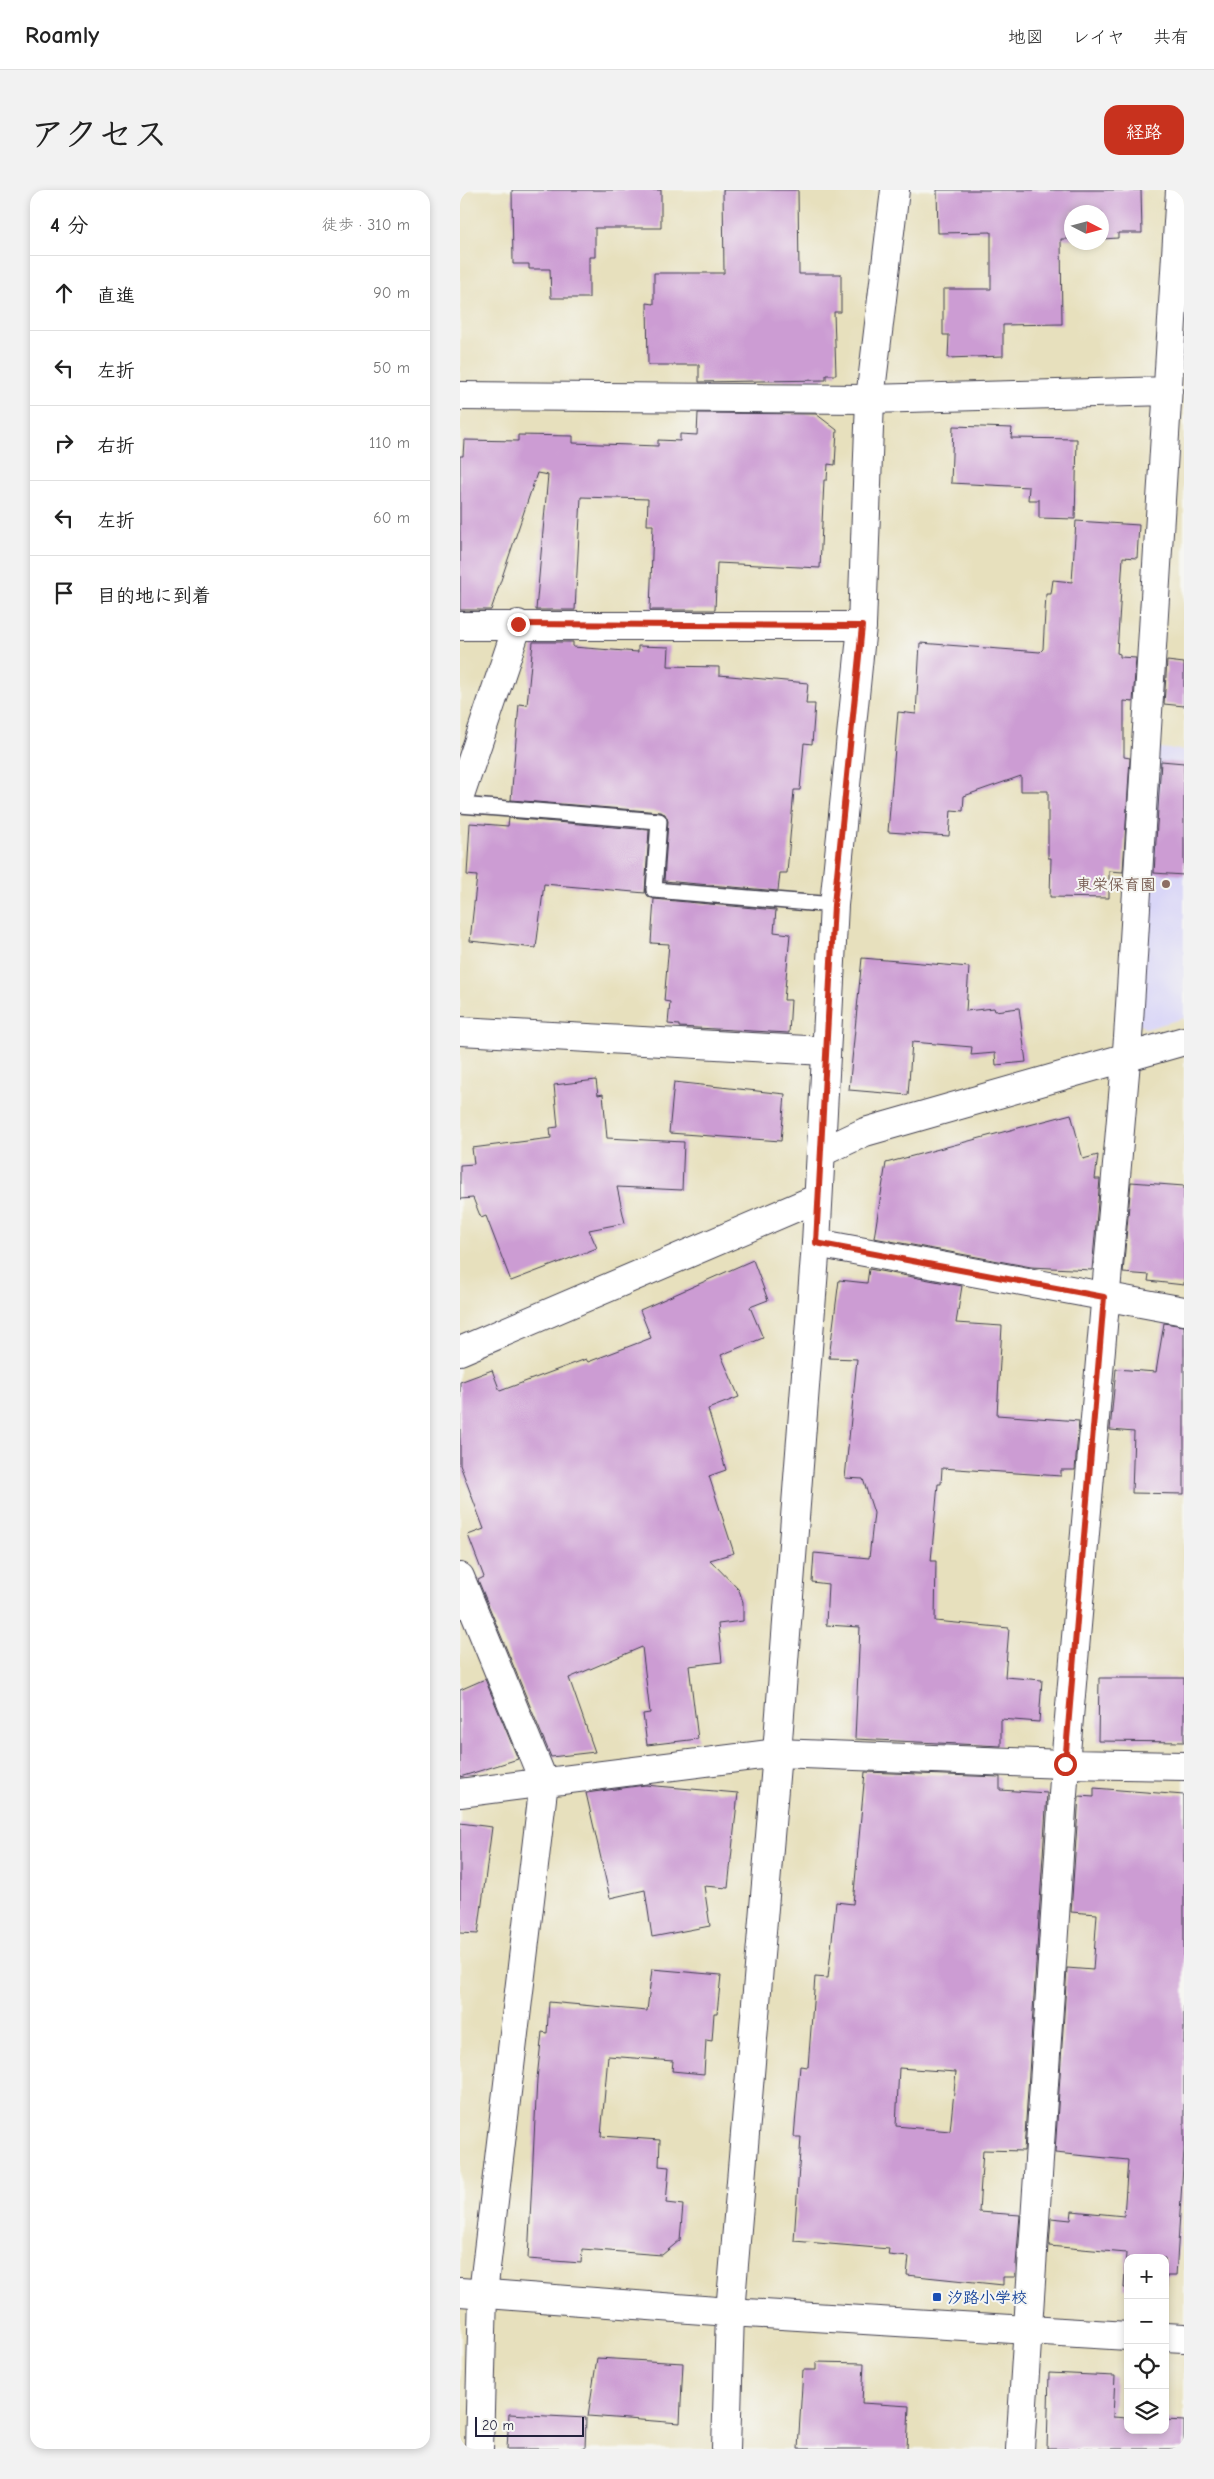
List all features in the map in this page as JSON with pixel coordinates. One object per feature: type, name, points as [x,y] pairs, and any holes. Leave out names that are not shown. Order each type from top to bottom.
[{"type":"street","points":[[726,2449],[730,2312],[777,1752],[816,1243],[834,905],[862,626],[870,399],[895,190]]},
{"type":"street","points":[[1020,2449],[1065,1764],[1104,1297],[1127,1057],[1180,190]]},
{"type":"street","points":[[460,396],[870,399],[1168,391]]},
{"type":"street","points":[[460,626],[518,624],[862,626]]},
{"type":"street","points":[[460,796],[518,624]]},
{"type":"street","points":[[460,1031],[825,1051]]},
{"type":"street","points":[[822,1152],[864,1132],[1184,1041]]},
{"type":"street","points":[[460,1351],[818,1198]]},
{"type":"street","points":[[816,1243],[1184,1311]]},
{"type":"street","points":[[460,1577],[544,1782],[471,2293],[479,2449]]},
{"type":"street","points":[[460,1793],[777,1752],[1065,1764],[1184,1766]]},
{"type":"street","points":[[471,2293],[730,2312],[1124,2336]]},
{"type":"street","points":[[1169,2337],[1184,2338]]},
{"type":"lane","points":[[460,804],[659,821],[654,890],[834,905]]},
{"type":"shaded area","name":"東栄保育園","points":[[1157,748],[1184,750],[1184,1018],[1146,1029],[1138,1023]]},
{"type":"building","points":[[512,190],[661,190],[661,228],[595,228],[595,257],[589,257],[589,298],[551,298],[550,269],[529,269],[529,264],[513,264]]},
{"type":"building","points":[[723,190],[798,190],[799,274],[841,274],[841,312],[834,312],[836,375],[826,375],[826,380],[699,382],[699,365],[648,365],[647,303],[654,304],[654,273],[724,273]]},
{"type":"building","points":[[937,190],[1141,190],[1142,233],[1118,233],[1118,238],[1109,239],[1109,205],[1064,205],[1064,239],[1061,239],[1062,324],[1003,325],[1003,356],[948,358],[949,335],[943,335],[943,289],[991,289],[991,232],[938,233]]},
{"type":"building","points":[[698,413],[816,414],[837,430],[835,465],[828,464],[827,480],[824,480],[820,568],[717,563],[715,610],[650,610],[653,525],[647,525],[648,499],[581,497],[575,610],[536,610],[548,475],[537,473],[491,610],[460,610],[460,456],[463,456],[464,440],[518,441],[518,435],[573,436],[573,443],[658,446],[658,440],[680,441],[680,434],[697,435]]},
{"type":"building","points":[[953,426],[1012,428],[1011,438],[1077,439],[1075,519],[1039,518],[1039,500],[1028,500],[1029,487],[951,483]]},
{"type":"building","points":[[1076,521],[1139,525],[1137,558],[1123,557],[1117,653],[1120,654],[1120,657],[1136,658],[1133,702],[1124,701],[1124,757],[1130,758],[1123,872],[1109,871],[1109,898],[1050,897],[1051,858],[1048,858],[1048,791],[1021,791],[1021,776],[964,796],[963,811],[951,810],[949,836],[888,832],[898,712],[916,714],[920,643],[1040,652],[1043,649],[1046,594],[1051,594],[1053,580],[1072,582]]},
{"type":"building","points":[[533,642],[573,642],[573,647],[638,652],[638,646],[669,647],[668,666],[719,667],[719,675],[808,683],[806,704],[815,704],[812,744],[804,743],[800,790],[794,790],[787,873],[780,873],[778,891],[664,881],[668,821],[665,814],[660,812],[511,800],[519,704],[527,705]]},
{"type":"building","points":[[1167,661],[1184,663],[1184,706],[1164,704]]},
{"type":"building","points":[[1161,761],[1184,763],[1184,875],[1154,873]]},
{"type":"building","points":[[509,818],[649,830],[645,893],[544,884],[536,948],[470,941],[477,876],[467,875],[470,823],[508,826]]},
{"type":"building","points":[[654,899],[776,910],[774,932],[790,934],[784,1000],[791,1000],[789,1033],[679,1027],[679,1025],[668,1024],[670,1002],[664,1001],[669,944],[651,943]]},
{"type":"building","points":[[862,958],[969,967],[966,1011],[994,1008],[995,1011],[1019,1008],[1026,1062],[996,1065],[995,1053],[971,1055],[972,1047],[912,1042],[908,1095],[849,1090]]},
{"type":"building","points":[[596,1080],[598,1095],[603,1094],[607,1138],[684,1142],[682,1190],[617,1187],[625,1223],[589,1230],[597,1248],[511,1281],[486,1216],[481,1218],[473,1198],[460,1199],[460,1165],[474,1164],[472,1148],[551,1138],[550,1128],[558,1127],[554,1085]]},
{"type":"building","points":[[674,1082],[785,1094],[781,1141],[669,1133]]},
{"type":"building","points":[[1071,1114],[1083,1159],[1098,1155],[1095,1179],[1100,1179],[1092,1270],[1031,1267],[874,1238],[886,1163]]},
{"type":"building","points":[[1131,1182],[1184,1186],[1184,1285],[1148,1281],[1149,1275],[1123,1273]]},
{"type":"building","points":[[753,1260],[768,1300],[750,1307],[763,1338],[721,1355],[739,1397],[708,1409],[726,1470],[709,1476],[734,1553],[710,1560],[739,1590],[743,1602],[743,1621],[718,1624],[722,1662],[689,1666],[698,1739],[647,1745],[643,1714],[650,1713],[642,1647],[569,1678],[595,1752],[551,1757],[478,1580],[484,1577],[468,1535],[484,1529],[460,1465],[460,1382],[492,1370],[500,1391],[586,1359],[588,1362],[651,1338],[640,1310]]},
{"type":"building","points":[[869,1269],[962,1286],[956,1323],[1002,1326],[997,1415],[1079,1421],[1075,1470],[1061,1470],[1061,1476],[942,1468],[941,1484],[938,1484],[931,1561],[936,1561],[935,1621],[1009,1628],[1005,1677],[1042,1680],[1039,1722],[1001,1719],[1001,1746],[855,1739],[860,1627],[826,1625],[828,1584],[812,1582],[814,1553],[869,1558],[874,1513],[863,1479],[845,1478],[857,1359],[829,1358],[839,1280],[867,1283]]},
{"type":"building","points":[[1164,1323],[1184,1326],[1184,1494],[1132,1493],[1134,1432],[1110,1430],[1116,1369],[1156,1372]]},
{"type":"building","points":[[1099,1678],[1184,1678],[1184,1742],[1098,1741]]},
{"type":"building","points":[[485,1679],[518,1759],[460,1777],[460,1690]]},
{"type":"building","points":[[865,1772],[1000,1777],[1000,1790],[1047,1793],[1024,2151],[983,2150],[979,2212],[1020,2215],[1015,2277],[1003,2277],[1003,2285],[907,2275],[909,2257],[888,2255],[889,2249],[794,2241],[801,2137],[794,2137],[800,2066],[808,2067],[815,1977],[828,1978],[836,1902],[853,1904]],"holes":[[[899,2068],[956,2072],[950,2131],[896,2126]]]},
{"type":"building","points":[[645,1785],[738,1793],[728,1888],[704,1886],[710,1926],[652,1937],[645,1890],[610,1898],[586,1793]]},
{"type":"building","points":[[1094,1788],[1184,1795],[1184,2150],[1176,2276],[1169,2276],[1169,2254],[1126,2254],[1049,2246],[1051,2218],[1071,2220],[1072,2211],[1124,2216],[1128,2160],[1055,2153],[1067,1968],[1093,1970],[1097,1914],[1071,1912],[1079,1796],[1094,1797]]},
{"type":"building","points":[[460,1823],[492,1827],[478,1934],[460,1933]]},
{"type":"building","points":[[652,1969],[721,1975],[717,2013],[714,2013],[712,2041],[706,2040],[704,2074],[672,2071],[673,2061],[608,2056],[601,2136],[660,2140],[659,2166],[669,2167],[666,2203],[683,2205],[680,2240],[662,2255],[582,2249],[581,2263],[528,2259],[537,2079],[542,2032],[547,2033],[549,2002],[647,2011]]},
{"type":"building","points":[[597,2358],[683,2363],[680,2423],[588,2416]]},
{"type":"building","points":[[816,2362],[864,2363],[862,2403],[909,2406],[907,2449],[798,2449],[803,2370],[816,2370]]},
{"type":"building","points":[[1049,2373],[1115,2376],[1113,2417],[1124,2418],[1124,2434],[1169,2434],[1169,2420],[1184,2421],[1184,2449],[1047,2449]]},
{"type":"building","points":[[509,2414],[586,2418],[585,2449],[507,2449]]},
{"type":"place","name":"東栄保育園","points":[[1166,884]]},
{"type":"place","name":"汐路小学校","points":[[937,2297]]},
{"type":"route","points":[[518,624],[862,626],[834,905],[816,1243],[1104,1297],[1065,1764]]}]
